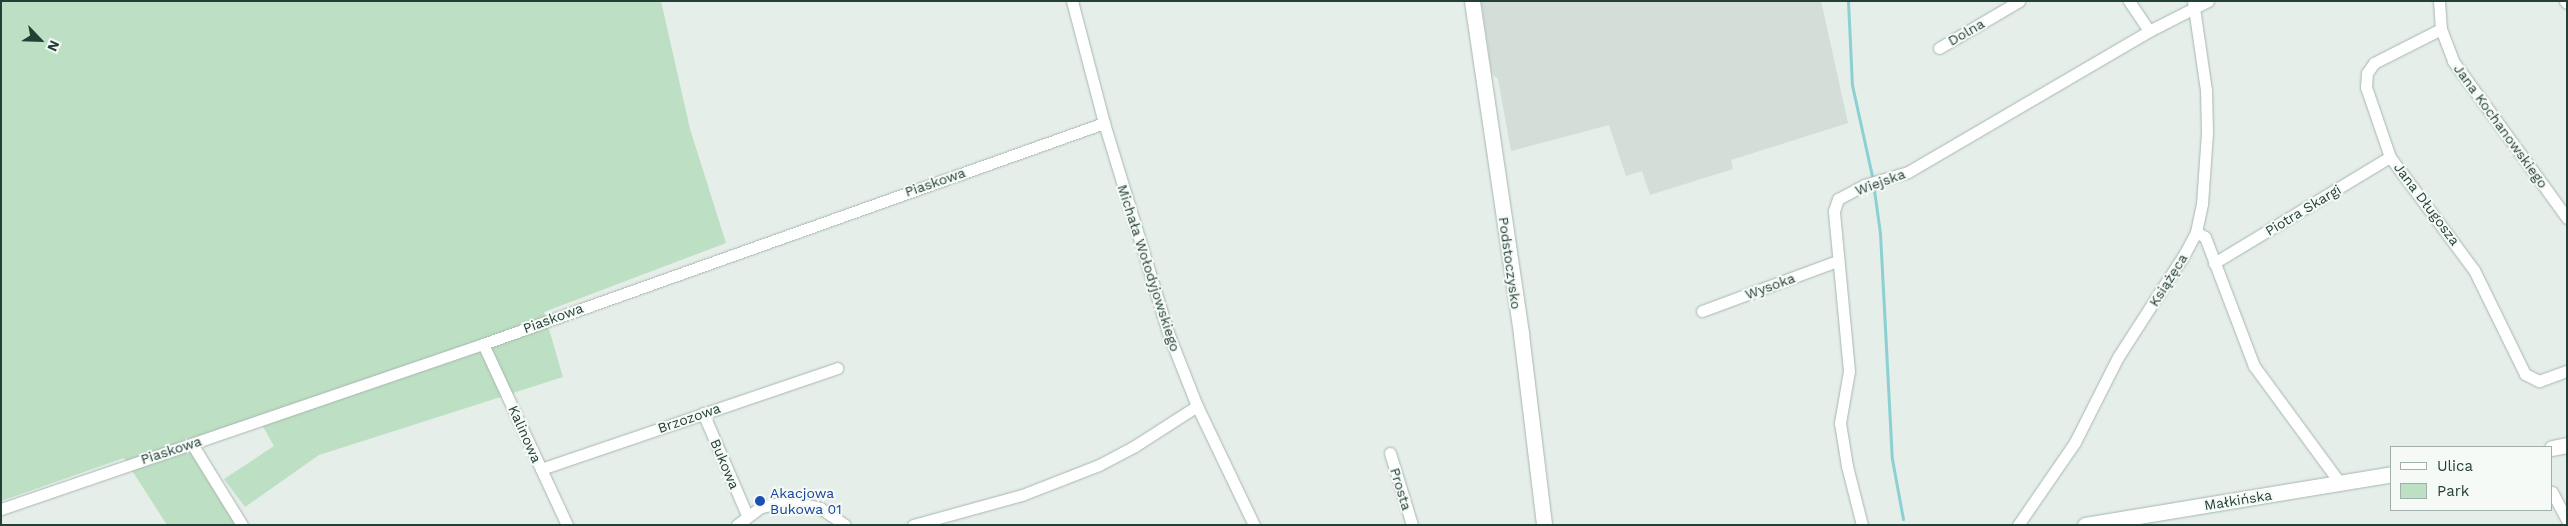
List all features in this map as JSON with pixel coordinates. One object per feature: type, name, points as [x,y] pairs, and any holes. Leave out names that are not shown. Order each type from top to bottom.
[{"type":"street","name":"Michała Wołodyjowskiego","points":[[1072,1],[1104,123],[1169,335],[1197,406],[1254,525]]},
{"type":"street","name":"Podstoczysko","points":[[1472,1],[1520,334],[1544,525]]},
{"type":"street","name":"Dolna","points":[[1939,48],[2019,1]]},
{"type":"street","points":[[2129,1],[2149,31]]},
{"type":"street","name":"Wiejska","points":[[1862,525],[1847,466],[1840,423],[1849,371],[1837,261],[1834,211],[1838,199],[1864,185],[1908,172],[2193,4],[2208,1]]},
{"type":"street","name":"Jana Kochanowskiego","points":[[2439,1],[2441,30],[2453,61],[2567,218]]},
{"type":"street","name":"Książęca","points":[[2018,525],[2075,442],[2118,357],[2185,253],[2196,232],[2202,204],[2207,132],[2206,90],[2193,4]]},
{"type":"street","name":"Jana Długosza","points":[[2441,30],[2374,63],[2367,73],[2366,87],[2390,157],[2470,264],[2531,379],[2539,381],[2567,371]]},
{"type":"street","name":"Piaskowa","points":[[1,509],[484,344],[1104,123]]},
{"type":"street","name":"Piotra Skargi","points":[[2214,263],[2390,157]]},
{"type":"street","points":[[2196,232],[2205,237],[2254,366],[2340,483]]},
{"type":"street","name":"Wysoka","points":[[1702,311],[1837,261]]},
{"type":"street","name":"Kalinowa","points":[[484,344],[567,525]]},
{"type":"street","name":"Brzozowa","points":[[541,469],[837,368]]},
{"type":"street","points":[[913,525],[1029,492],[1099,465],[1135,446],[1197,406]]},
{"type":"street","name":"Bukowa","points":[[704,413],[747,515]]},
{"type":"street","points":[[192,444],[242,525]]},
{"type":"street","points":[[2553,448],[2567,445]]},
{"type":"street","name":"Prosta","points":[[1390,453],[1412,525]]},
{"type":"street","name":"Małkińska","points":[[2085,525],[2390,474]]},
{"type":"street","points":[[2553,494],[2567,520]]},
{"type":"street","points":[[737,525],[747,515],[775,502],[798,501],[830,512],[845,525]]},
{"type":"shaded area","points":[[1481,1],[1821,1],[1848,123],[1731,160],[1733,169],[1650,195],[1642,171],[1626,176],[1609,125],[1511,151],[1498,79],[1492,74]]},
{"type":"green space","points":[[1,1],[661,1],[690,129],[726,243],[544,312],[563,377],[319,455],[245,507],[224,479],[274,446],[261,423],[188,446],[236,525],[167,525],[124,458],[1,501]]},
{"type":"waterway","points":[[1848,1],[1852,85],[1872,176]]},
{"type":"waterway","points":[[1874,190],[1880,233],[1892,459],[1903,519]]},
{"type":"place","name":"Akacjowa Bukowa 01","points":[[760,501]]}]
